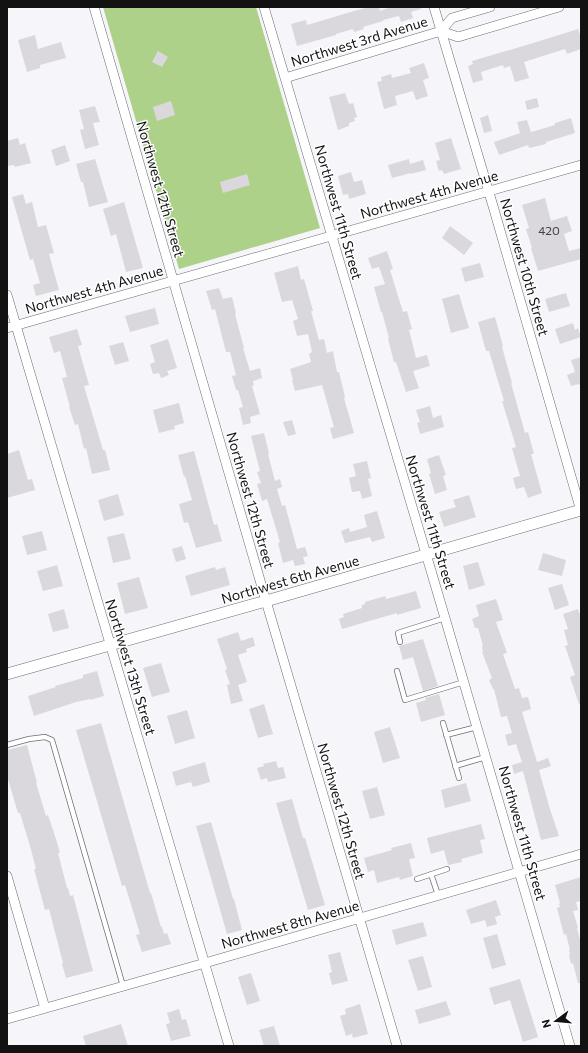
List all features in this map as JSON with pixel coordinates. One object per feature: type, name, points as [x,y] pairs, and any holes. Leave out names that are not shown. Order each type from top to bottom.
[{"type":"street","name":"Northwest 12th Street","points":[[94,7],[266,602],[397,1046]]},
{"type":"street","name":"Northwest 11th Street","points":[[264,7],[570,1046]]},
{"type":"street","name":"Northwest 10th Street","points":[[434,7],[581,511]]},
{"type":"street","name":"Northwest 3rd Avenue","points":[[285,78],[441,31],[452,18],[490,7]]},
{"type":"street","name":"Northwest 3rd Avenue","points":[[441,31],[458,37],[559,7]]},
{"type":"street","name":"Northwest 4th Avenue","points":[[11,327],[581,165]]},
{"type":"street","name":"Northwest 13th Street","points":[[7,295],[11,327],[110,644],[229,1046]]},
{"type":"street","name":"Northwest 6th Avenue","points":[[7,674],[110,644],[266,602],[581,511]]},
{"type":"street","name":"Northwest 8th Avenue","points":[[7,1019],[581,854]]},
{"type":"street","points":[[7,876],[45,1008]]},
{"type":"lane","points":[[400,642],[398,633],[445,618]]},
{"type":"lane","points":[[397,670],[405,700],[464,682]]},
{"type":"lane","points":[[443,723],[459,778]]},
{"type":"lane","points":[[446,735],[477,726]]},
{"type":"lane","points":[[7,745],[29,739],[45,737],[52,740],[123,986]]},
{"type":"lane","points":[[455,766],[486,757]]},
{"type":"lane","points":[[417,879],[447,869]]},
{"type":"lane","points":[[431,874],[438,896]]},
{"type":"green space","points":[[103,7],[256,7],[320,228],[179,269]]},
{"type":"building","points":[[369,7],[379,7],[380,11],[391,7],[420,7],[421,9],[411,12],[413,18],[401,22],[399,16],[363,27],[364,29],[354,32],[353,29],[297,46],[291,24],[306,20],[307,25]]},
{"type":"building","points":[[578,29],[581,38],[581,49],[567,54],[565,49],[524,62],[529,78],[515,82],[510,66],[504,68],[503,65],[481,72],[483,80],[473,83],[468,66],[473,64],[472,61]]},
{"type":"building","points":[[35,35],[38,49],[61,42],[66,58],[40,65],[40,68],[27,72],[18,40]]},
{"type":"building","points":[[158,51],[168,57],[162,67],[152,62]]},
{"type":"building","points":[[424,63],[429,78],[423,80],[428,96],[416,100],[413,91],[395,96],[397,105],[384,109],[377,82],[382,81],[381,77],[391,74],[392,78],[411,73],[409,68]]},
{"type":"building","points":[[345,93],[349,104],[353,103],[357,117],[354,118],[355,121],[349,123],[349,126],[338,130],[329,97]]},
{"type":"building","points":[[537,98],[539,107],[527,110],[525,101]]},
{"type":"building","points":[[171,101],[175,115],[157,121],[153,107]]},
{"type":"building","points":[[95,106],[100,122],[93,123],[99,145],[85,149],[80,130],[84,129],[79,110]]},
{"type":"building","points":[[488,115],[492,131],[484,133],[480,118]]},
{"type":"building","points":[[571,118],[575,133],[546,142],[546,144],[529,148],[528,145],[499,155],[494,142],[520,133],[517,122],[527,120],[531,132],[555,125],[555,123]]},
{"type":"building","points":[[18,138],[20,145],[25,143],[31,163],[15,167],[14,165],[7,166],[7,141]]},
{"type":"building","points":[[451,138],[461,169],[444,174],[442,170],[439,171],[436,161],[440,160],[435,143]]},
{"type":"building","points":[[65,145],[70,161],[56,166],[51,150]]},
{"type":"building","points":[[95,159],[108,202],[89,207],[83,182],[81,182],[76,164]]},
{"type":"building","points":[[409,159],[410,164],[423,160],[426,170],[392,178],[388,165]]},
{"type":"building","points":[[351,172],[354,182],[362,180],[366,194],[349,199],[348,194],[343,195],[338,176]]},
{"type":"building","points":[[247,174],[250,185],[223,193],[220,182]]},
{"type":"building","points":[[23,194],[26,204],[32,202],[38,227],[46,225],[54,253],[49,254],[59,290],[36,296],[33,285],[40,283],[33,259],[30,260],[12,197]]},
{"type":"building","points":[[545,198],[551,221],[567,216],[572,231],[564,234],[569,251],[581,248],[581,259],[538,271],[526,229],[529,228],[522,205]]},
{"type":"building","points":[[124,202],[143,268],[126,272],[116,234],[111,236],[103,209]]},
{"type":"building","points":[[450,226],[473,243],[464,255],[442,238]]},
{"type":"building","points":[[387,251],[393,269],[390,270],[403,312],[407,311],[412,329],[409,330],[416,358],[427,355],[430,366],[413,371],[419,388],[406,392],[396,362],[394,362],[389,338],[374,287],[385,284],[379,267],[372,269],[368,258]]},
{"type":"building","points":[[480,263],[484,277],[465,282],[461,268]]},
{"type":"building","points":[[298,266],[301,280],[304,279],[319,340],[324,339],[327,353],[333,351],[337,372],[339,372],[344,398],[354,433],[333,439],[330,428],[334,427],[322,385],[295,391],[292,380],[290,369],[311,362],[309,354],[312,352],[308,334],[297,336],[293,321],[298,319],[292,300],[282,302],[274,273]]},
{"type":"building","points":[[219,288],[223,299],[232,297],[243,348],[250,371],[260,368],[262,378],[253,381],[254,385],[252,386],[260,414],[250,417],[251,423],[243,425],[239,408],[243,407],[232,376],[236,375],[230,352],[226,352],[215,309],[212,310],[206,291]]},
{"type":"building","points":[[566,293],[570,306],[549,312],[545,299]]},
{"type":"building","points":[[459,294],[469,328],[451,333],[442,299]]},
{"type":"building","points":[[155,308],[159,324],[130,332],[125,316]]},
{"type":"building","points":[[495,317],[525,433],[528,432],[534,454],[531,454],[542,493],[528,498],[524,487],[516,489],[513,478],[520,476],[512,448],[516,447],[489,351],[486,351],[478,322]]},
{"type":"building","points":[[573,323],[575,330],[578,328],[581,337],[560,344],[555,329]]},
{"type":"building","points":[[77,329],[82,345],[78,346],[89,385],[84,386],[110,470],[92,474],[86,448],[84,449],[78,424],[75,425],[69,407],[62,378],[67,377],[60,351],[54,353],[49,337]]},
{"type":"building","points":[[168,339],[177,368],[167,371],[169,375],[161,378],[159,373],[153,374],[150,364],[155,362],[150,345]]},
{"type":"building","points":[[123,342],[129,361],[115,365],[109,346]]},
{"type":"building","points":[[581,357],[581,385],[571,386],[567,375],[575,372],[571,360]]},
{"type":"building","points":[[179,403],[184,423],[174,426],[175,429],[159,433],[153,410]]},
{"type":"building","points":[[430,406],[433,418],[441,415],[444,427],[420,434],[417,423],[420,422],[416,410]]},
{"type":"building","points":[[292,420],[296,434],[288,436],[283,422]]},
{"type":"building","points":[[264,433],[275,481],[280,479],[282,487],[277,489],[282,506],[285,505],[297,549],[305,547],[308,556],[303,557],[305,564],[295,566],[293,560],[283,563],[278,543],[280,542],[267,499],[262,501],[257,484],[261,483],[257,472],[260,471],[251,436]]},
{"type":"building","points":[[19,450],[28,480],[32,479],[35,490],[7,498],[7,454]]},
{"type":"building","points":[[194,451],[214,525],[217,524],[222,541],[196,548],[188,522],[184,523],[179,504],[192,500],[178,455]]},
{"type":"building","points":[[439,455],[446,475],[443,476],[447,490],[435,494],[429,474],[431,473],[427,459]]},
{"type":"building","points":[[367,461],[371,478],[368,479],[372,496],[362,499],[360,491],[352,492],[349,478],[356,476],[353,464]]},
{"type":"building","points":[[118,494],[124,515],[104,521],[98,500]]},
{"type":"building","points":[[469,495],[476,517],[444,527],[439,512],[456,507],[453,500]]},
{"type":"building","points":[[377,511],[385,538],[372,542],[370,537],[345,543],[341,531],[349,528],[350,532],[367,527],[364,515]]},
{"type":"building","points":[[42,531],[47,550],[27,555],[22,536]]},
{"type":"building","points":[[124,533],[131,559],[113,563],[107,537]]},
{"type":"building","points":[[182,546],[186,559],[176,562],[172,549]]},
{"type":"building","points":[[543,553],[566,560],[562,576],[538,570]]},
{"type":"building","points":[[478,562],[485,585],[469,590],[463,566]]},
{"type":"building","points":[[57,565],[63,586],[43,591],[37,571]]},
{"type":"building","points":[[215,567],[216,570],[225,567],[230,585],[191,596],[185,576]]},
{"type":"building","points":[[139,577],[148,608],[125,614],[117,583]]},
{"type":"building","points":[[562,584],[569,605],[555,610],[548,588]]},
{"type":"building","points":[[416,591],[421,608],[397,615],[397,613],[342,629],[339,619],[344,617],[343,614],[362,608],[362,605],[365,604],[365,602],[385,596],[386,599]]},
{"type":"building","points":[[496,599],[503,620],[496,622],[507,653],[503,654],[515,689],[519,688],[522,698],[528,697],[531,709],[522,712],[537,762],[548,758],[551,766],[539,770],[559,836],[541,840],[523,771],[514,774],[512,765],[522,762],[516,744],[508,746],[505,735],[512,733],[507,716],[501,717],[494,689],[489,680],[492,678],[482,652],[483,646],[478,628],[475,628],[472,619],[479,616],[476,605]]},
{"type":"building","points":[[64,609],[69,628],[53,632],[48,614]]},
{"type":"building","points":[[578,609],[581,618],[581,704],[579,704],[570,677],[575,675],[565,646],[568,645],[564,630],[568,629],[563,614]]},
{"type":"building","points":[[238,632],[241,641],[253,637],[255,646],[246,649],[247,652],[238,655],[247,682],[238,685],[243,701],[231,704],[227,685],[230,684],[225,670],[227,669],[217,639]]},
{"type":"building","points":[[423,639],[438,686],[423,691],[413,657],[403,660],[399,646]]},
{"type":"building","points":[[161,663],[170,692],[152,697],[143,668]]},
{"type":"building","points":[[97,671],[104,696],[76,702],[34,716],[28,696],[83,678],[83,675]]},
{"type":"building","points":[[439,694],[445,715],[421,722],[416,703],[426,700],[425,698]]},
{"type":"building","points":[[264,704],[273,734],[258,738],[249,709]]},
{"type":"building","points":[[187,710],[195,738],[175,744],[167,716]]},
{"type":"building","points":[[101,723],[150,893],[161,927],[164,934],[167,933],[171,944],[142,952],[136,935],[140,934],[125,885],[122,886],[76,730]]},
{"type":"building","points":[[390,727],[400,758],[383,763],[374,732]]},
{"type":"building","points":[[27,745],[46,816],[48,815],[60,853],[58,853],[67,888],[70,896],[73,895],[93,971],[66,978],[49,909],[45,910],[34,869],[36,869],[30,846],[7,776],[7,750]]},
{"type":"building","points":[[276,761],[278,768],[283,767],[286,778],[268,782],[267,778],[261,780],[257,768],[264,766],[263,764]]},
{"type":"building","points":[[205,762],[210,782],[193,787],[191,782],[176,786],[172,772]]},
{"type":"building","points":[[466,783],[471,801],[445,808],[441,790]]},
{"type":"building","points":[[377,787],[385,815],[370,819],[362,791]]},
{"type":"building","points":[[292,799],[325,905],[308,910],[276,803]]},
{"type":"building","points":[[211,822],[242,930],[227,934],[196,826]]},
{"type":"building","points":[[481,824],[485,839],[480,840],[483,853],[461,859],[462,862],[448,865],[444,850],[431,854],[427,838]]},
{"type":"building","points":[[411,843],[415,858],[409,859],[413,876],[400,880],[399,877],[377,883],[374,870],[368,872],[364,858],[392,850],[391,848]]},
{"type":"building","points":[[581,877],[581,901],[576,902],[578,910],[573,911],[581,944],[581,983],[578,983],[573,963],[571,964],[569,955],[570,950],[566,934],[564,935],[557,908],[560,907],[560,903],[555,885]]},
{"type":"building","points":[[496,900],[501,915],[495,917],[497,924],[487,927],[485,920],[471,924],[466,910]]},
{"type":"building","points":[[423,922],[427,936],[396,945],[392,930]]},
{"type":"building","points":[[497,934],[506,965],[492,969],[483,938]]},
{"type":"building","points":[[340,952],[348,981],[332,985],[329,973],[332,972],[328,955]]},
{"type":"building","points":[[423,956],[432,987],[418,991],[408,960]]},
{"type":"building","points":[[251,973],[260,1001],[247,1005],[238,977]]},
{"type":"building","points":[[520,979],[538,1037],[523,1042],[510,1000],[494,1005],[489,988]]},
{"type":"building","points":[[446,1001],[451,1015],[419,1024],[415,1010]]},
{"type":"building","points":[[360,1004],[368,1034],[353,1038],[352,1034],[346,1036],[340,1016],[346,1014],[345,1009]]},
{"type":"building","points":[[179,1009],[182,1020],[186,1019],[191,1036],[171,1041],[166,1024],[170,1023],[167,1013]]},
{"type":"building","points":[[121,1024],[128,1046],[86,1046],[83,1036]]},
{"type":"building","points":[[274,1026],[280,1046],[264,1046],[259,1030]]}]
